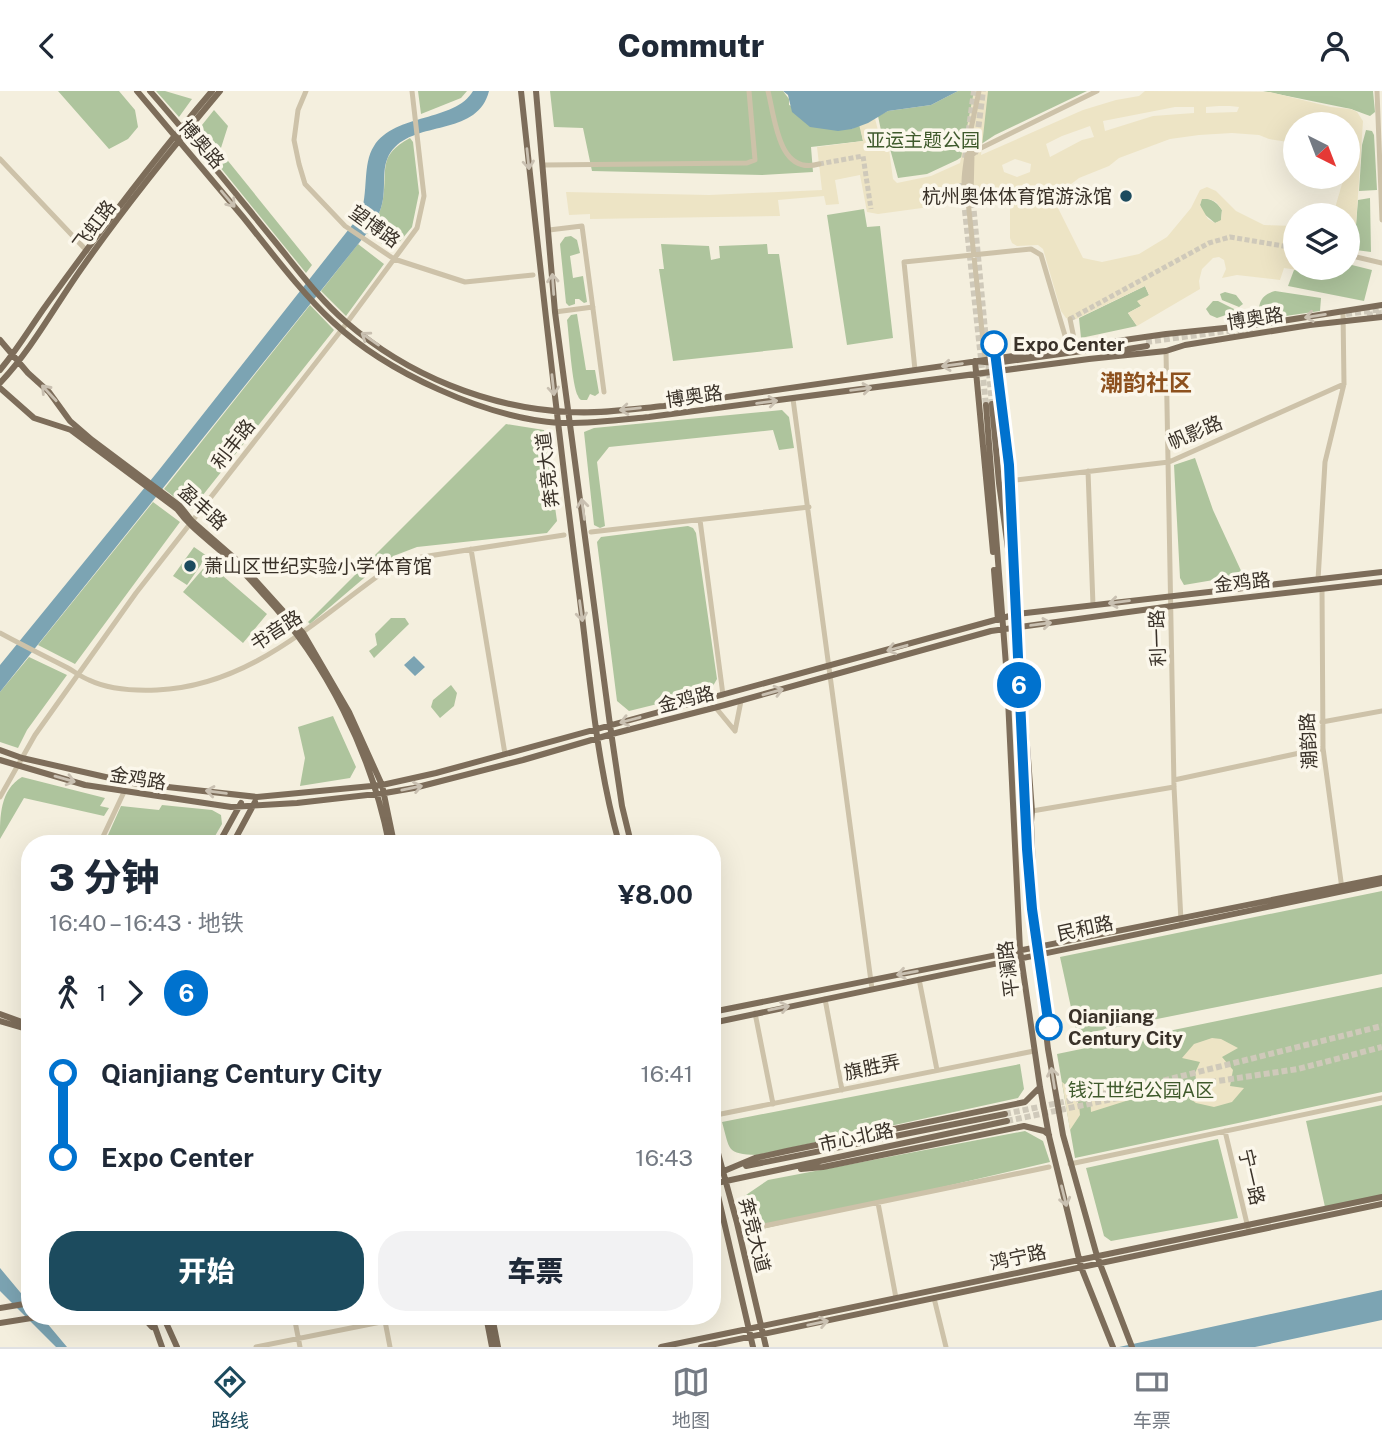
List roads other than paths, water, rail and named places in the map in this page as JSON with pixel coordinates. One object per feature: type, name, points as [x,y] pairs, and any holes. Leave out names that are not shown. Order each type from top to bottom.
[{"type":"main road","name":"博奥路","points":[[137,91],[316,305],[342,330],[392,364],[437,389],[500,411],[558,423],[649,418],[1055,363],[1166,351],[1185,345],[1382,317]]},
{"type":"main road","name":"博奥路","points":[[150,91],[322,299],[347,323],[395,357],[443,383],[496,401],[569,412],[664,406],[1166,334],[1263,324],[1382,305]]},
{"type":"main road","name":"飞虹路","points":[[0,370],[87,251],[212,91]]},
{"type":"main road","name":"飞虹路","points":[[184,129],[220,91]]},
{"type":"main road","name":"奔竞大道","points":[[521,91],[556,411],[598,737],[617,835]]},
{"type":"main road","name":"奔竞大道","points":[[536,91],[555,312],[610,725],[629,835]]},
{"type":"main road","name":"飞虹路","points":[[0,386],[91,254],[177,138]]},
{"type":"main road","name":"盈丰路","points":[[0,340],[49,392],[70,421],[180,506],[190,523]]},
{"type":"main road","points":[[1000,619],[975,361],[1147,344],[1055,363]]},
{"type":"main road","points":[[995,360],[1007,481],[1010,526],[1008,542]]},
{"type":"main road","name":"盈丰路","points":[[0,386],[34,418],[71,430],[177,509],[190,523],[239,562],[301,635],[349,712],[381,794],[392,835]]},
{"type":"main road","points":[[1000,619],[989,404],[1008,542]]},
{"type":"main road","name":"平澜路","points":[[1008,542],[1017,614],[1032,811],[1037,951],[1050,1062],[1070,1164],[1097,1256],[1132,1347]]},
{"type":"main road","name":"金鸡路","points":[[0,760],[85,785],[231,807],[240,806],[256,801],[378,786],[505,754],[1017,614],[1382,572]]},
{"type":"main road","name":"金鸡路","points":[[0,750],[22,758],[132,783],[244,795],[256,801],[297,803],[381,794],[414,789],[1002,629],[1382,582]]},
{"type":"main road","name":"平澜路","points":[[1000,619],[1007,678],[1020,950],[1034,1051],[1049,1136],[1080,1263],[1113,1346]]},
{"type":"main road","name":"盈丰路","points":[[381,794],[388,835]]},
{"type":"main road","points":[[224,835],[244,795]]},
{"type":"main road","points":[[237,835],[256,801]]},
{"type":"main road","name":"民和路","points":[[721,1021],[1021,958],[1037,951],[1382,881]]},
{"type":"main road","name":"民和路","points":[[721,1010],[1020,950],[1037,951]]},
{"type":"main road","points":[[0,1014],[21,1024]]},
{"type":"main road","points":[[0,1021],[21,1026]]},
{"type":"main road","points":[[723,1171],[755,1158],[1025,1102],[1040,1087]]},
{"type":"main road","name":"市心北路","points":[[721,1183],[1006,1118],[723,1171]]},
{"type":"main road","points":[[767,1173],[823,1167],[1024,1126],[1044,1131],[1049,1136]]},
{"type":"main road","name":"奔竞大道","points":[[721,1164],[766,1347]]},
{"type":"main road","name":"鸿宁路","points":[[701,1347],[751,1333],[762,1326],[1080,1263],[1101,1264],[1382,1197]]},
{"type":"main road","name":"鸿宁路","points":[[661,1347],[751,1333],[763,1335],[934,1298],[1080,1263],[1097,1256],[1382,1204]]},
{"type":"main road","name":"奔竞大道","points":[[721,1212],[753,1347]]},
{"type":"main road","points":[[0,1308],[21,1304]]},
{"type":"main road","points":[[0,1323],[21,1320]]},
{"type":"main road","points":[[149,1325],[156,1333]]},
{"type":"main road","points":[[154,1325],[162,1347]]},
{"type":"main road","points":[[167,1325],[177,1347]]},
{"type":"main road","points":[[488,1325],[492,1347]]},
{"type":"main road","points":[[494,1325],[499,1347]]},
{"type":"street","name":"望博路","points":[[306,91],[298,110],[294,140],[302,174],[305,184],[345,226],[394,259],[465,282],[533,275]]},
{"type":"street","name":"利丰路","points":[[0,797],[35,735],[136,593],[342,330],[417,228],[424,196],[412,91]]},
{"type":"street","points":[[544,165],[747,163],[755,160],[749,91]]},
{"type":"street","points":[[768,91],[783,149],[792,161],[811,166],[819,164]]},
{"type":"street","points":[[967,183],[971,129],[979,91]]},
{"type":"street","points":[[985,359],[968,201],[971,195],[972,155],[979,149],[1097,91]]},
{"type":"street","points":[[1377,91],[1382,220]]},
{"type":"street","points":[[0,159],[87,251]]},
{"type":"street","points":[[549,230],[582,226],[604,392]]},
{"type":"street","points":[[915,370],[904,262],[1031,249],[1037,251],[1041,255],[1072,348]]},
{"type":"street","points":[[1360,258],[1382,263]]},
{"type":"street","points":[[555,312],[593,307]]},
{"type":"street","points":[[1318,580],[1325,462],[1344,384],[1343,311]]},
{"type":"street","points":[[1070,319],[1072,348]]},
{"type":"street","name":"利一路","points":[[1166,351],[1174,783],[1181,922]]},
{"type":"street","name":"帆影路","points":[[1007,481],[1169,462],[1344,384]]},
{"type":"street","points":[[793,398],[872,989]]},
{"type":"street","points":[[1088,471],[1093,605]]},
{"type":"street","points":[[591,532],[809,507]]},
{"type":"street","points":[[700,520],[723,695]]},
{"type":"street","name":"书音路","points":[[0,633],[88,680],[141,691],[193,686],[224,677],[256,662],[301,635],[392,566],[409,559],[564,535]]},
{"type":"street","points":[[471,549],[505,754]]},
{"type":"street","name":"潮韵路","points":[[1322,589],[1323,748],[1342,889]]},
{"type":"street","points":[[716,708],[735,731],[741,701]]},
{"type":"street","points":[[1322,722],[1382,711]]},
{"type":"street","points":[[1032,811],[1174,783],[1323,748]]},
{"type":"street","points":[[104,835],[124,792]]},
{"type":"street","points":[[919,979],[937,1070]]},
{"type":"street","points":[[825,999],[842,1090]]},
{"type":"street","points":[[755,1013],[774,1104]]},
{"type":"street","name":"旗胜弄","points":[[721,1114],[1034,1051]]},
{"type":"street","points":[[1070,1164],[1382,1098]]},
{"type":"street","name":"宁一路","points":[[1225,1131],[1248,1229]]},
{"type":"street","points":[[759,1227],[1049,1167]]},
{"type":"street","points":[[878,1203],[896,1298]]},
{"type":"street","points":[[934,1298],[946,1347]]},
{"type":"street","points":[[296,1325],[300,1347]]},
{"type":"street","points":[[256,1347],[359,1325]]},
{"type":"street","points":[[386,1325],[390,1347]]},
{"type":"water","points":[[473,91],[489,91],[483,105],[473,115],[448,126],[419,133],[406,139],[390,153],[385,165],[382,204],[370,229],[0,692],[0,665],[159,470],[360,215],[368,161],[374,146],[384,135],[396,128],[453,108]]},
{"type":"water","points":[[783,91],[958,91],[931,105],[888,111],[868,123],[838,131],[810,127],[792,112],[788,95]]},
{"type":"water","points":[[414,656],[425,667],[415,676],[404,665]]},
{"type":"water","points":[[0,1268],[21,1293],[21,1312],[0,1291]]},
{"type":"water","points":[[1382,1290],[1382,1320],[1255,1347],[1119,1347]]},
{"type":"water","points":[[34,1325],[49,1325],[67,1347],[56,1347]]},
{"type":"tunnel","points":[[965,158],[974,91]]},
{"type":"tunnel","points":[[975,154],[983,91]]},
{"type":"tunnel","points":[[819,164],[863,156],[871,209]]},
{"type":"tunnel","points":[[962,183],[986,405]]},
{"type":"tunnel","points":[[972,193],[992,404]]},
{"type":"tunnel","points":[[1070,319],[1209,243],[1230,237],[1283,246]]},
{"type":"tunnel","points":[[1346,314],[1382,309]]},
{"type":"tunnel","points":[[1367,315],[1382,313]]},
{"type":"tunnel","points":[[1146,342],[1235,330]]},
{"type":"tunnel","points":[[1229,335],[1253,331]]},
{"type":"tunnel","points":[[1005,1114],[1150,1084],[1382,1026]]},
{"type":"tunnel","points":[[1007,1121],[1151,1091],[1298,1069],[1382,1047]]},
{"type":"metro line","name":"6","points":[[994,344],[1009,465],[1027,849],[1032,909],[1049,1027]]},
{"type":"place","name":"杭州奥体体育馆游泳馆","points":[[1126,196]]},
{"type":"place","name":"Expo Center","points":[[994,344]]},
{"type":"place","name":"萧山区世纪实验小学体育馆","points":[[190,566]]},
{"type":"place","name":"Qianjiang Century City","points":[[1049,1027]]},
{"type":"district","name":"潮韵社区","points":[[1146,382]]},
{"type":"park label","name":"亚运主题公园","points":[[923,140]]},
{"type":"park label","name":"钱江世纪公园A区","points":[[1141,1090]]}]
